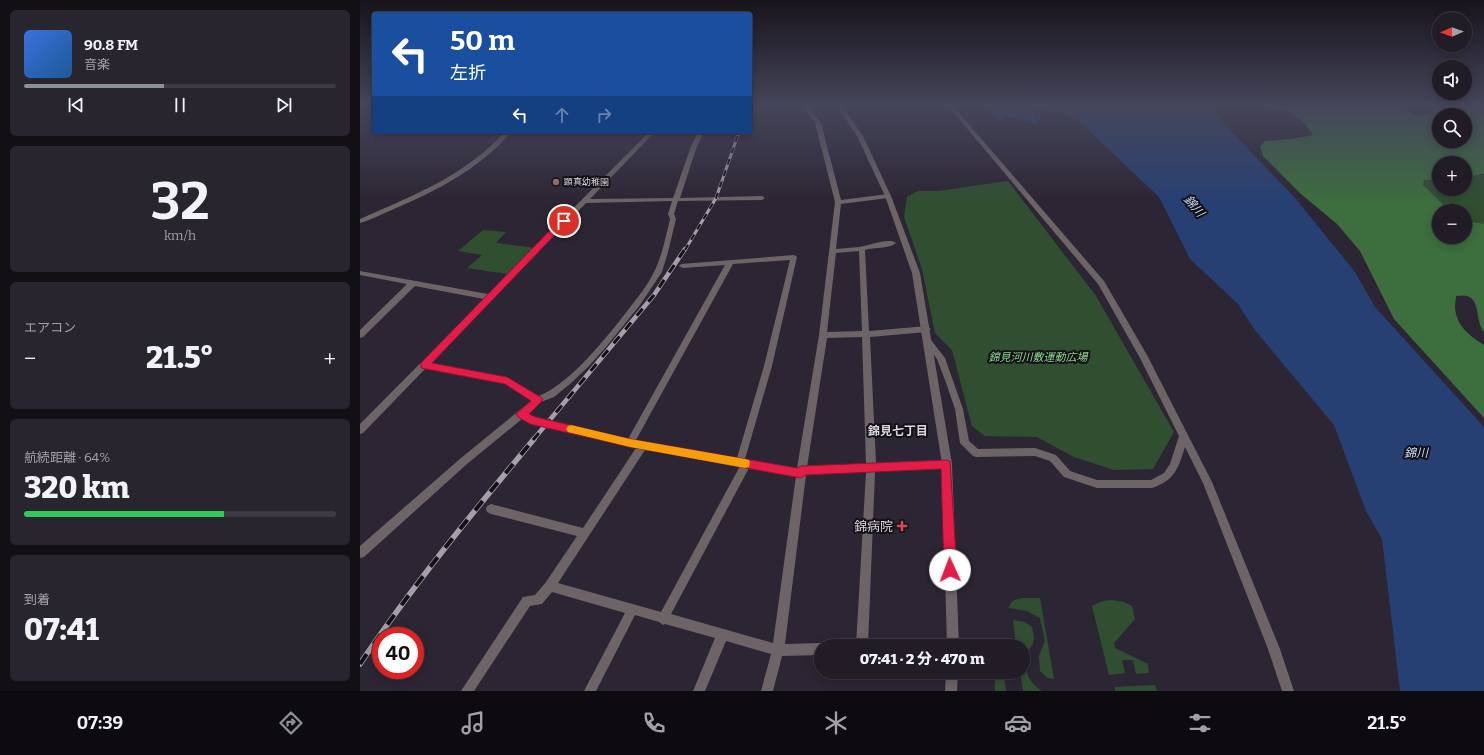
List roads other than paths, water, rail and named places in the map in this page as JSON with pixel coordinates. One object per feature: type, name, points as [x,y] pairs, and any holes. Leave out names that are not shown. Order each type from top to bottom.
[{"type":"street","points":[[360,221],[436,187],[464,171],[489,152],[502,138]]},
{"type":"street","points":[[360,430],[646,138]]},
{"type":"street","points":[[360,553],[464,461],[538,400],[544,399],[568,381],[592,358],[626,319],[658,272],[673,219],[671,214],[675,200],[699,138]]},
{"type":"street","points":[[767,691],[778,650],[801,472],[823,335],[838,202],[837,190],[828,165],[822,138]]},
{"type":"street","points":[[861,138],[888,196],[916,273],[947,464],[953,639]]},
{"type":"street","points":[[978,138],[1101,283],[1144,357],[1207,482],[1274,649],[1288,691]]},
{"type":"street","points":[[838,202],[888,196]]},
{"type":"street","points":[[584,201],[762,198]]},
{"type":"street","points":[[832,251],[862,249],[870,246],[893,243]]},
{"type":"street","points":[[862,249],[870,467],[862,639]]},
{"type":"street","points":[[663,619],[743,463],[794,257],[683,266]]},
{"type":"street","points":[[630,443],[730,263]]},
{"type":"street","points":[[360,273],[412,284],[489,297]]},
{"type":"street","points":[[360,335],[412,284]]},
{"type":"street","points":[[823,335],[866,334],[926,329]]},
{"type":"street","points":[[928,342],[941,358],[959,409],[965,442],[976,452],[1035,452],[1053,458],[1067,474],[1097,484],[1152,484],[1167,476],[1174,466],[1184,435]]},
{"type":"street","points":[[425,365],[507,381],[538,400]]},
{"type":"street","points":[[521,414],[534,421],[630,443],[801,472],[870,467],[947,464]]},
{"type":"street","points":[[467,691],[527,601],[538,600],[550,586],[643,445]]},
{"type":"street","points":[[491,509],[585,533]]},
{"type":"street","points":[[550,586],[663,619],[778,650],[814,649]]},
{"type":"street","points":[[590,691],[632,610]]},
{"type":"street","points":[[699,691],[722,634]]},
{"type":"street","points":[[951,691],[952,679]]},
{"type":"water","name":"錦川","points":[[1097,138],[1238,138],[1296,199],[1355,272],[1375,307],[1484,427],[1484,691],[1400,691],[1382,539],[1366,511],[1334,425],[1254,329],[1238,304],[1190,259],[1159,197]]},
{"type":"railway","points":[[685,250],[716,198],[737,138]]},
{"type":"railway","points":[[533,440],[654,295],[685,249]]},
{"type":"railway","points":[[360,664],[422,577],[534,439]]},
{"type":"place","name":"顕真幼稚園","points":[[556,182]]},
{"type":"place","name":"錦病院","points":[[902,526]]},
{"type":"district","name":"錦見七丁目","points":[[898,431]]},
{"type":"park label","name":"錦見河川敷運動広場","points":[[1038,357]]}]
